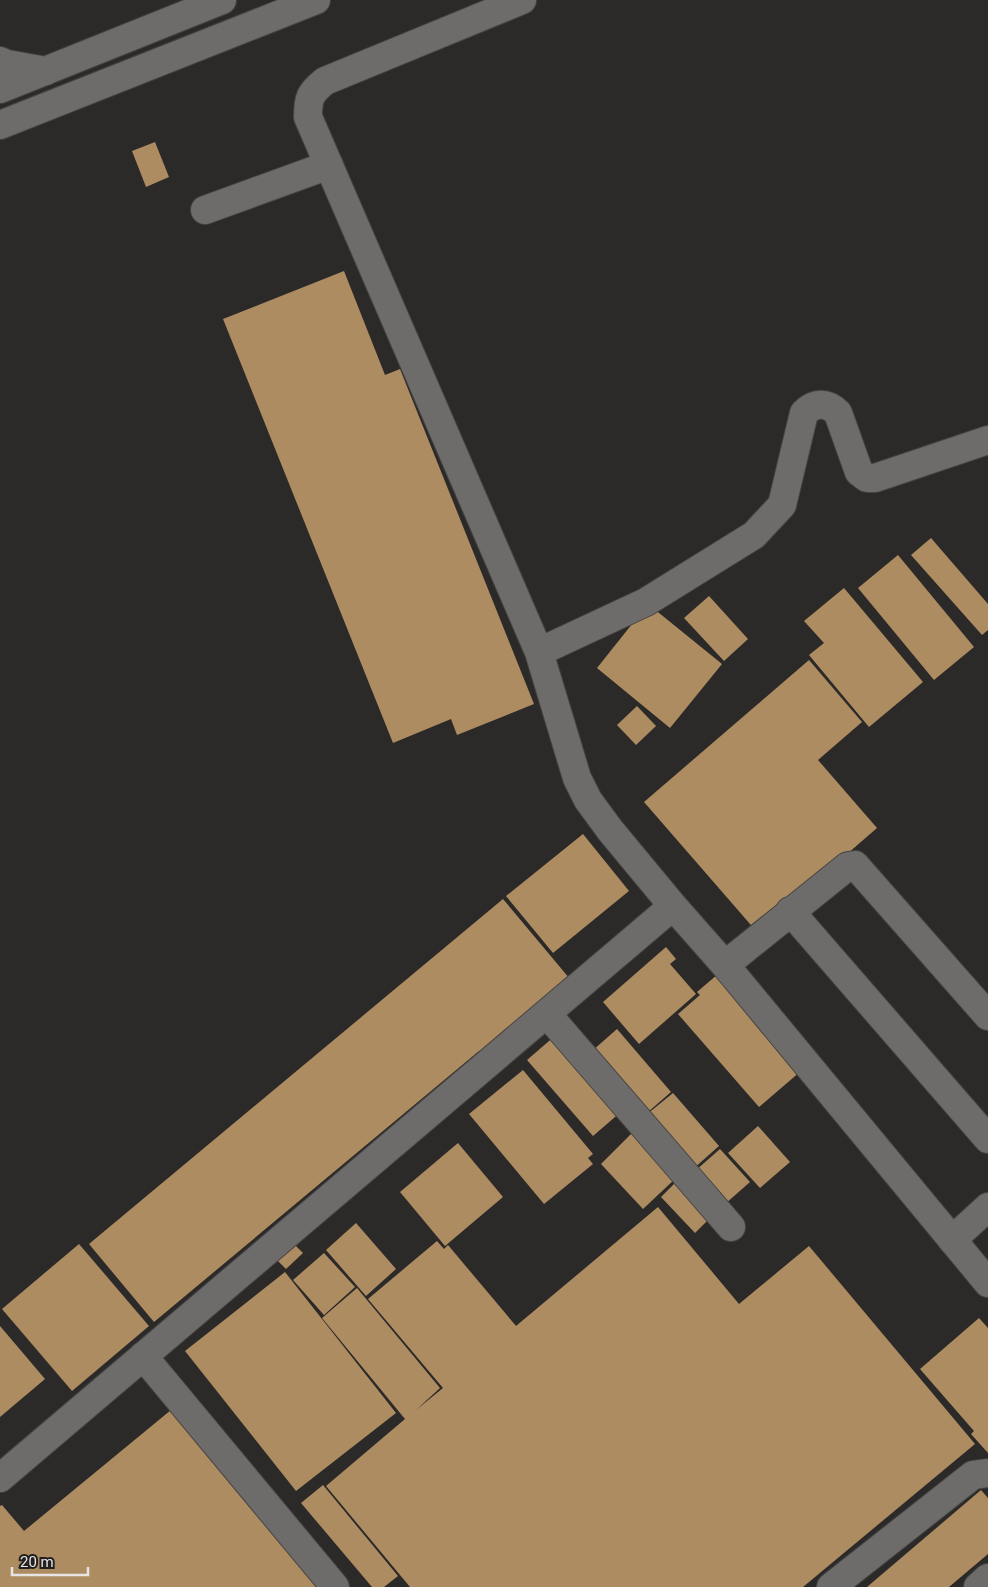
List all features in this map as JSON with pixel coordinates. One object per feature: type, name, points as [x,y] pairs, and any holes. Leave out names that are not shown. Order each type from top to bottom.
[{"type":"lane","points":[[0,89],[222,0]]},
{"type":"lane","points":[[0,125],[316,0]]},
{"type":"lane","points":[[522,0],[325,81],[314,90],[308,102],[308,117],[539,652],[578,778],[588,800],[610,830],[725,965],[988,1283]]},
{"type":"lane","points":[[0,61],[46,71]]},
{"type":"lane","points":[[205,210],[329,165]]},
{"type":"lane","points":[[539,652],[646,602],[754,535],[782,504],[804,413],[815,405],[824,404],[832,407],[838,413],[859,472],[867,478],[875,478],[988,440]]},
{"type":"lane","points":[[725,965],[848,866],[855,865],[988,1016]]},
{"type":"lane","points":[[0,1478],[674,906]]},
{"type":"lane","points":[[790,912],[988,1139]]},
{"type":"lane","points":[[547,1014],[731,1227]]},
{"type":"lane","points":[[952,1240],[988,1207]]},
{"type":"lane","points":[[144,1356],[335,1587]]},
{"type":"lane","points":[[831,1587],[973,1475],[988,1473]]},
{"type":"lane","points":[[978,1587],[988,1578]]},
{"type":"building","points":[[155,142],[169,177],[146,187],[132,151]]},
{"type":"building","points":[[344,271],[385,375],[400,369],[534,704],[457,735],[451,719],[393,743],[223,319]]},
{"type":"building","points":[[931,538],[988,604],[988,630],[982,635],[911,555]]},
{"type":"building","points":[[898,555],[974,647],[934,680],[858,588]]},
{"type":"building","points":[[844,588],[923,682],[869,727],[809,655],[824,643],[804,621]]},
{"type":"building","points":[[709,596],[748,639],[724,661],[684,618]]},
{"type":"building","points":[[648,604],[722,664],[670,728],[597,668]]},
{"type":"building","points":[[809,660],[862,722],[818,760],[877,828],[757,932],[644,802]]},
{"type":"building","points":[[637,706],[656,726],[636,745],[617,725]]},
{"type":"building","points":[[583,834],[629,891],[553,953],[506,896]]},
{"type":"building","points":[[503,899],[575,985],[486,1059],[479,1051],[154,1322],[89,1244]]},
{"type":"building","points":[[666,947],[676,959],[670,964],[696,994],[639,1044],[603,1002]]},
{"type":"building","points":[[718,974],[801,1071],[759,1107],[678,1014],[700,995],[697,992]]},
{"type":"building","points":[[617,1029],[671,1092],[640,1119],[592,1051]]},
{"type":"building","points":[[556,1035],[622,1111],[593,1136],[527,1060]]},
{"type":"building","points":[[523,1070],[593,1154],[588,1158],[593,1164],[544,1204],[469,1114]]},
{"type":"building","points":[[673,1093],[719,1146],[693,1169],[646,1115]]},
{"type":"building","points":[[758,1126],[790,1162],[760,1188],[728,1153]]},
{"type":"building","points":[[633,1132],[676,1178],[643,1209],[601,1164]]},
{"type":"building","points":[[458,1143],[503,1197],[445,1246],[400,1192]]},
{"type":"building","points":[[720,1149],[750,1182],[725,1204],[695,1171]]},
{"type":"building","points":[[677,1181],[712,1216],[695,1233],[661,1197]]},
{"type":"building","points":[[658,1207],[739,1304],[809,1246],[975,1444],[803,1587],[410,1587],[326,1486],[405,1419],[322,1318],[357,1288],[440,1388],[416,1410],[443,1388],[368,1299],[437,1241],[444,1249],[448,1245],[516,1326]]},
{"type":"building","points":[[356,1223],[396,1269],[366,1296],[326,1250]]},
{"type":"building","points":[[291,1241],[303,1253],[286,1269],[274,1257]]},
{"type":"building","points":[[79,1244],[149,1326],[72,1391],[2,1309]]},
{"type":"building","points":[[324,1253],[355,1287],[324,1315],[293,1280]]},
{"type":"building","points":[[285,1272],[396,1413],[296,1491],[185,1351]]},
{"type":"building","points":[[979,1318],[988,1328],[988,1453],[971,1434],[974,1431],[920,1369]]},
{"type":"building","points":[[0,1326],[45,1379],[0,1417]]},
{"type":"building","points":[[171,1410],[317,1587],[0,1587],[0,1506],[2,1505],[24,1531]]},
{"type":"building","points":[[323,1485],[398,1576],[384,1587],[372,1587],[301,1503]]},
{"type":"building","points":[[981,1490],[988,1498],[988,1554],[949,1587],[867,1587]]}]
